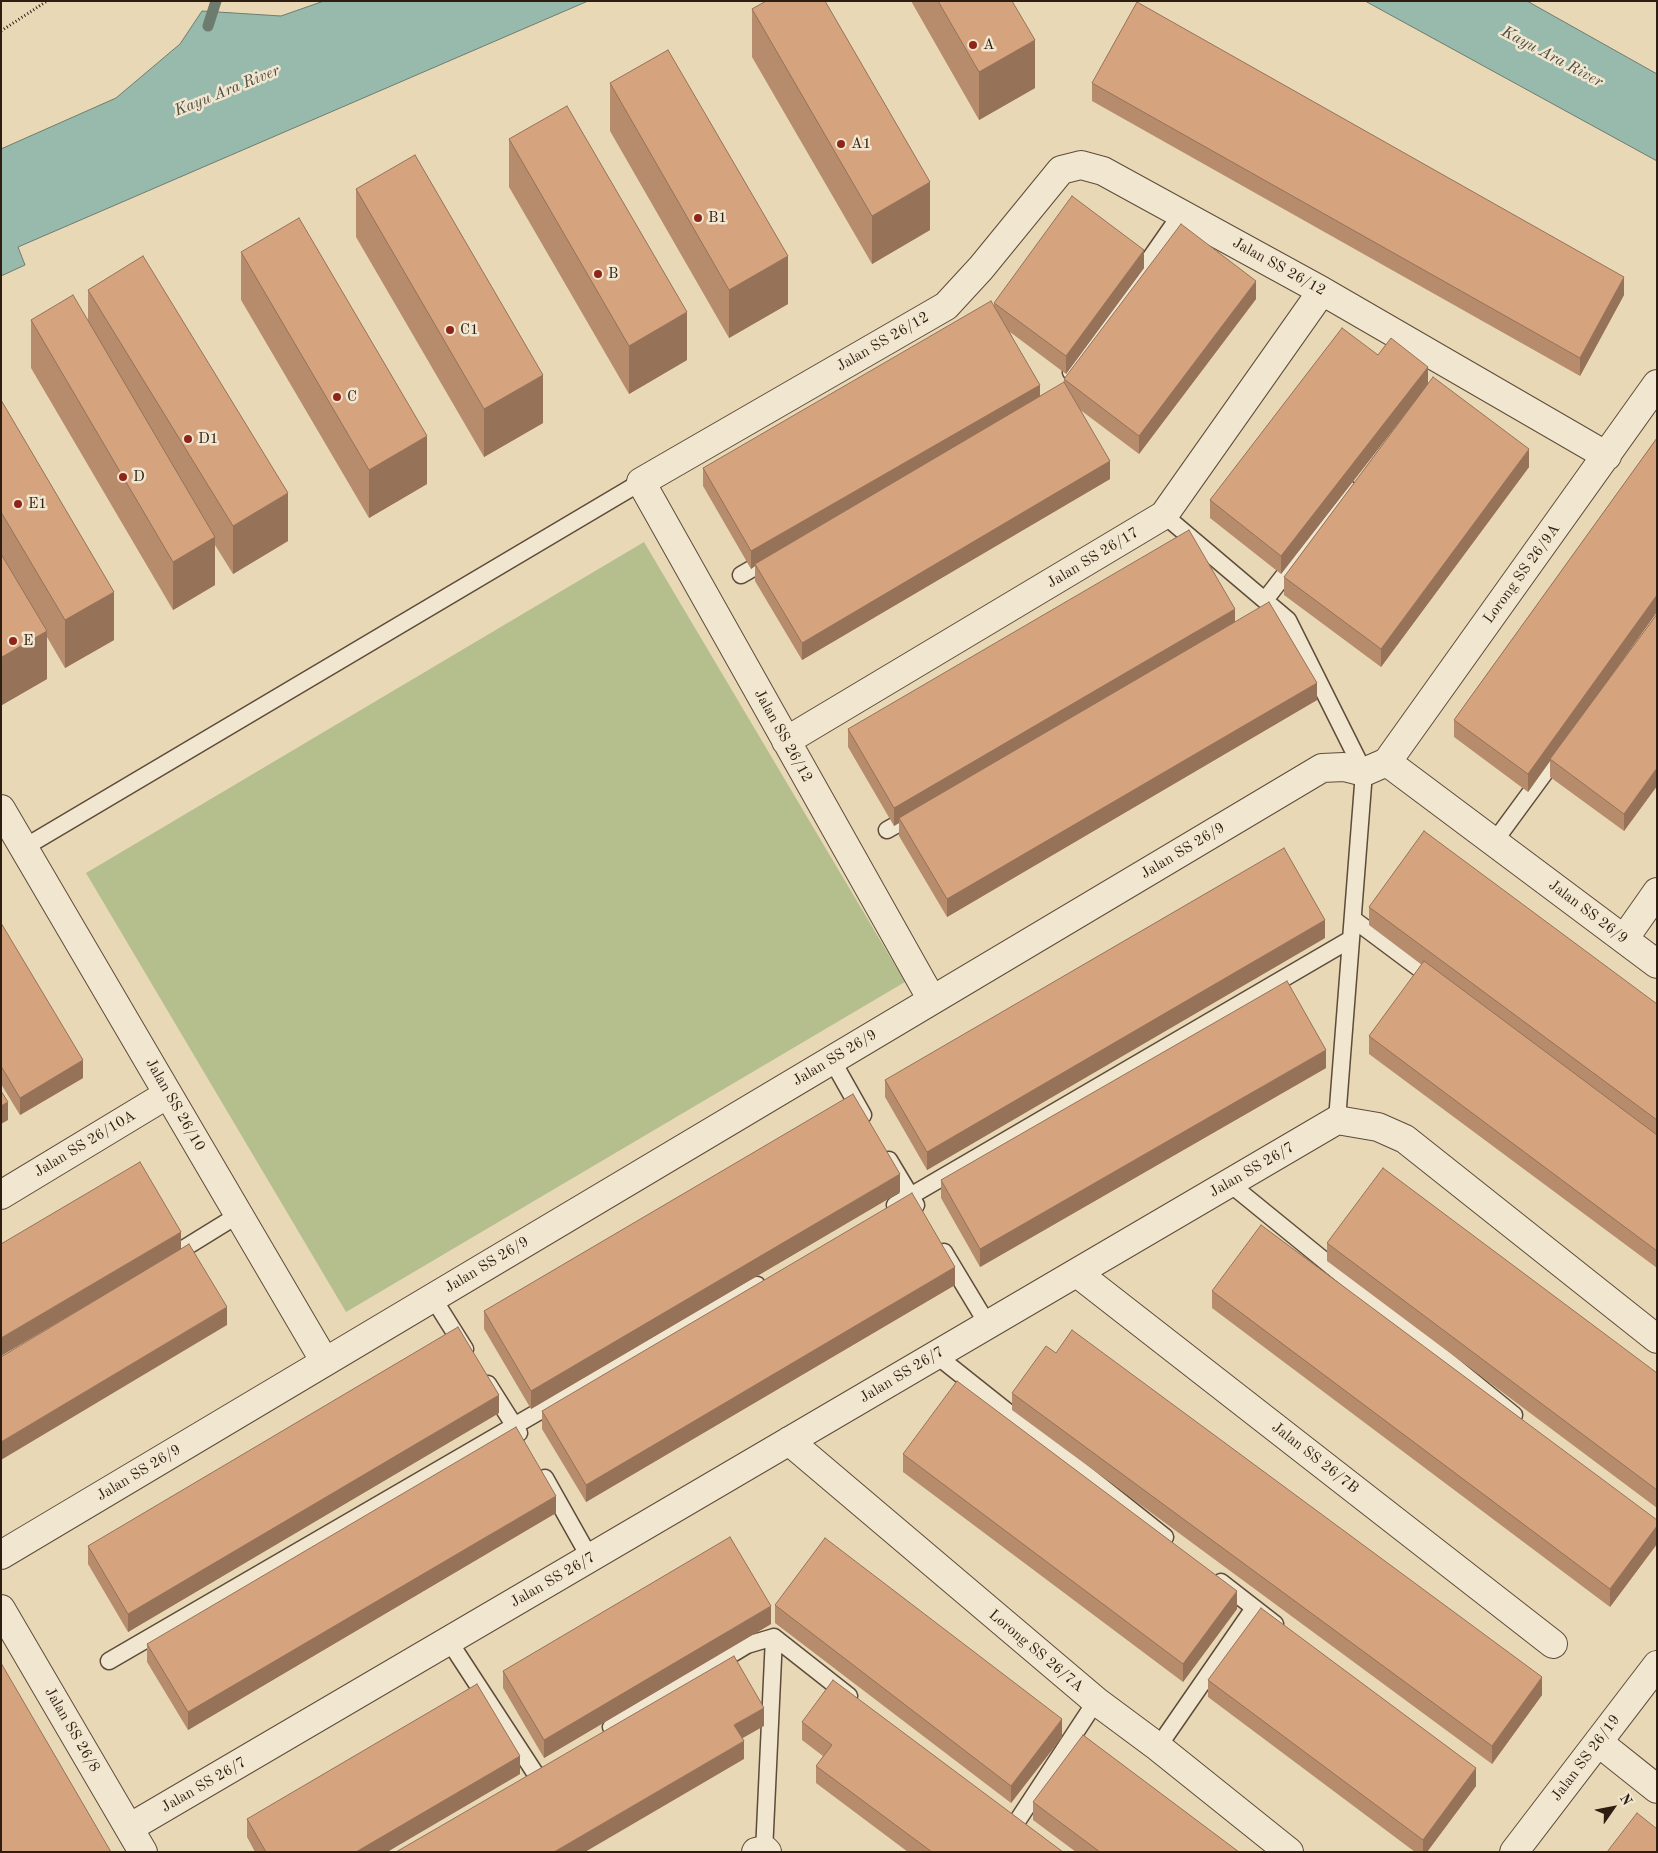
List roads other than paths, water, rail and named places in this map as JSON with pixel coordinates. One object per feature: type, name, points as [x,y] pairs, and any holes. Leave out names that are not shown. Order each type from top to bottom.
[{"type":"street","name":"Jalan SS 26/12","points":[[932,1000],[641,482],[946,306],[982,268],[1061,170],[1080,166],[1103,171],[1322,291],[1441,372],[1607,456]]},
{"type":"street","name":"Jalan SS 26/17","points":[[786,741],[1164,515],[1322,291]]},
{"type":"street","name":"Lorong SS 26/9A","points":[[1376,767],[1607,456],[1657,384]]},
{"type":"street","name":"Jalan SS 26/9","points":[[1,1555],[1322,768],[1376,767],[1494,842],[1657,964]]},
{"type":"street","name":"Jalan SS 26/10","points":[[1,809],[325,1362]]},
{"type":"street","points":[[1624,938],[1657,892]]},
{"type":"street","name":"Jalan SS 26/10A","points":[[1,1195],[168,1094]]},
{"type":"street","points":[[1337,1120],[1378,1127],[1405,1139],[1657,1339]]},
{"type":"street","name":"Jalan SS 26/7","points":[[129,1828],[1337,1120]]},
{"type":"street","name":"Jalan SS 26/7B","points":[[1077,1272],[1553,1644]]},
{"type":"street","name":"Lorong SS 26/7A","points":[[790,1442],[1096,1701],[1289,1852]]},
{"type":"street","name":"Jalan SS 26/8","points":[[1,1609],[143,1852]]},
{"type":"street","name":"Jalan SS 26/19","points":[[1514,1852],[1657,1664]]},
{"type":"street","points":[[1598,1742],[1657,1789]]},
{"type":"lane","points":[[1062,385],[1181,214]]},
{"type":"lane","points":[[1258,618],[1270,604],[1362,474]]},
{"type":"lane","points":[[24,847],[641,482]]},
{"type":"lane","points":[[1164,515],[1288,620],[1376,767],[1353,919],[1337,1120]]},
{"type":"lane","points":[[741,575],[784,551]]},
{"type":"lane","points":[[1494,842],[1575,732]]},
{"type":"lane","points":[[887,830],[930,806]]},
{"type":"lane","points":[[1353,919],[1449,990]]},
{"type":"lane","points":[[884,1211],[1351,939]]},
{"type":"lane","points":[[832,1060],[871,1128]]},
{"type":"lane","points":[[881,1145],[925,1220]]},
{"type":"lane","points":[[1229,1183],[1527,1425]]},
{"type":"lane","points":[[154,1267],[238,1214]]},
{"type":"lane","points":[[935,1236],[988,1325]]},
{"type":"lane","points":[[109,1661],[773,1276]]},
{"type":"lane","points":[[433,1298],[529,1450]]},
{"type":"lane","points":[[936,1355],[1176,1547]]},
{"type":"lane","points":[[538,1467],[590,1558]]},
{"type":"lane","points":[[1208,1571],[1286,1632]]},
{"type":"lane","points":[[1158,1748],[1254,1608]]},
{"type":"lane","points":[[774,1637],[860,1704]]},
{"type":"lane","points":[[594,1737],[747,1645],[774,1637]]},
{"type":"lane","points":[[763,1851],[774,1637]]},
{"type":"lane","points":[[449,1641],[534,1773]]},
{"type":"lane","points":[[1014,1826],[1096,1701]]},
{"type":"lane","points":[[518,1783],[552,1763]]},
{"type":"lane","points":[[999,1814],[1028,1836]]},
{"type":"water","name":"Kayu Ara River","points":[[324,1],[588,1],[18,247],[25,265],[1,276],[1,149],[116,98],[180,44],[202,11],[281,16]]},
{"type":"water","name":"Kayu Ara River","points":[[1365,1],[1527,1],[1657,74],[1657,161]]},
{"type":"waterway","points":[[208,26],[216,1]]},
{"type":"place","name":"A","points":[[973,45]]},
{"type":"place","name":"A1","points":[[841,144]]},
{"type":"place","name":"B1","points":[[698,218]]},
{"type":"place","name":"B","points":[[598,274]]},
{"type":"place","name":"C1","points":[[450,330]]},
{"type":"place","name":"C","points":[[337,397]]},
{"type":"place","name":"D1","points":[[188,439]]},
{"type":"place","name":"D","points":[[123,477]]},
{"type":"place","name":"E1","points":[[18,504]]},
{"type":"place","name":"E","points":[[13,641]]}]
